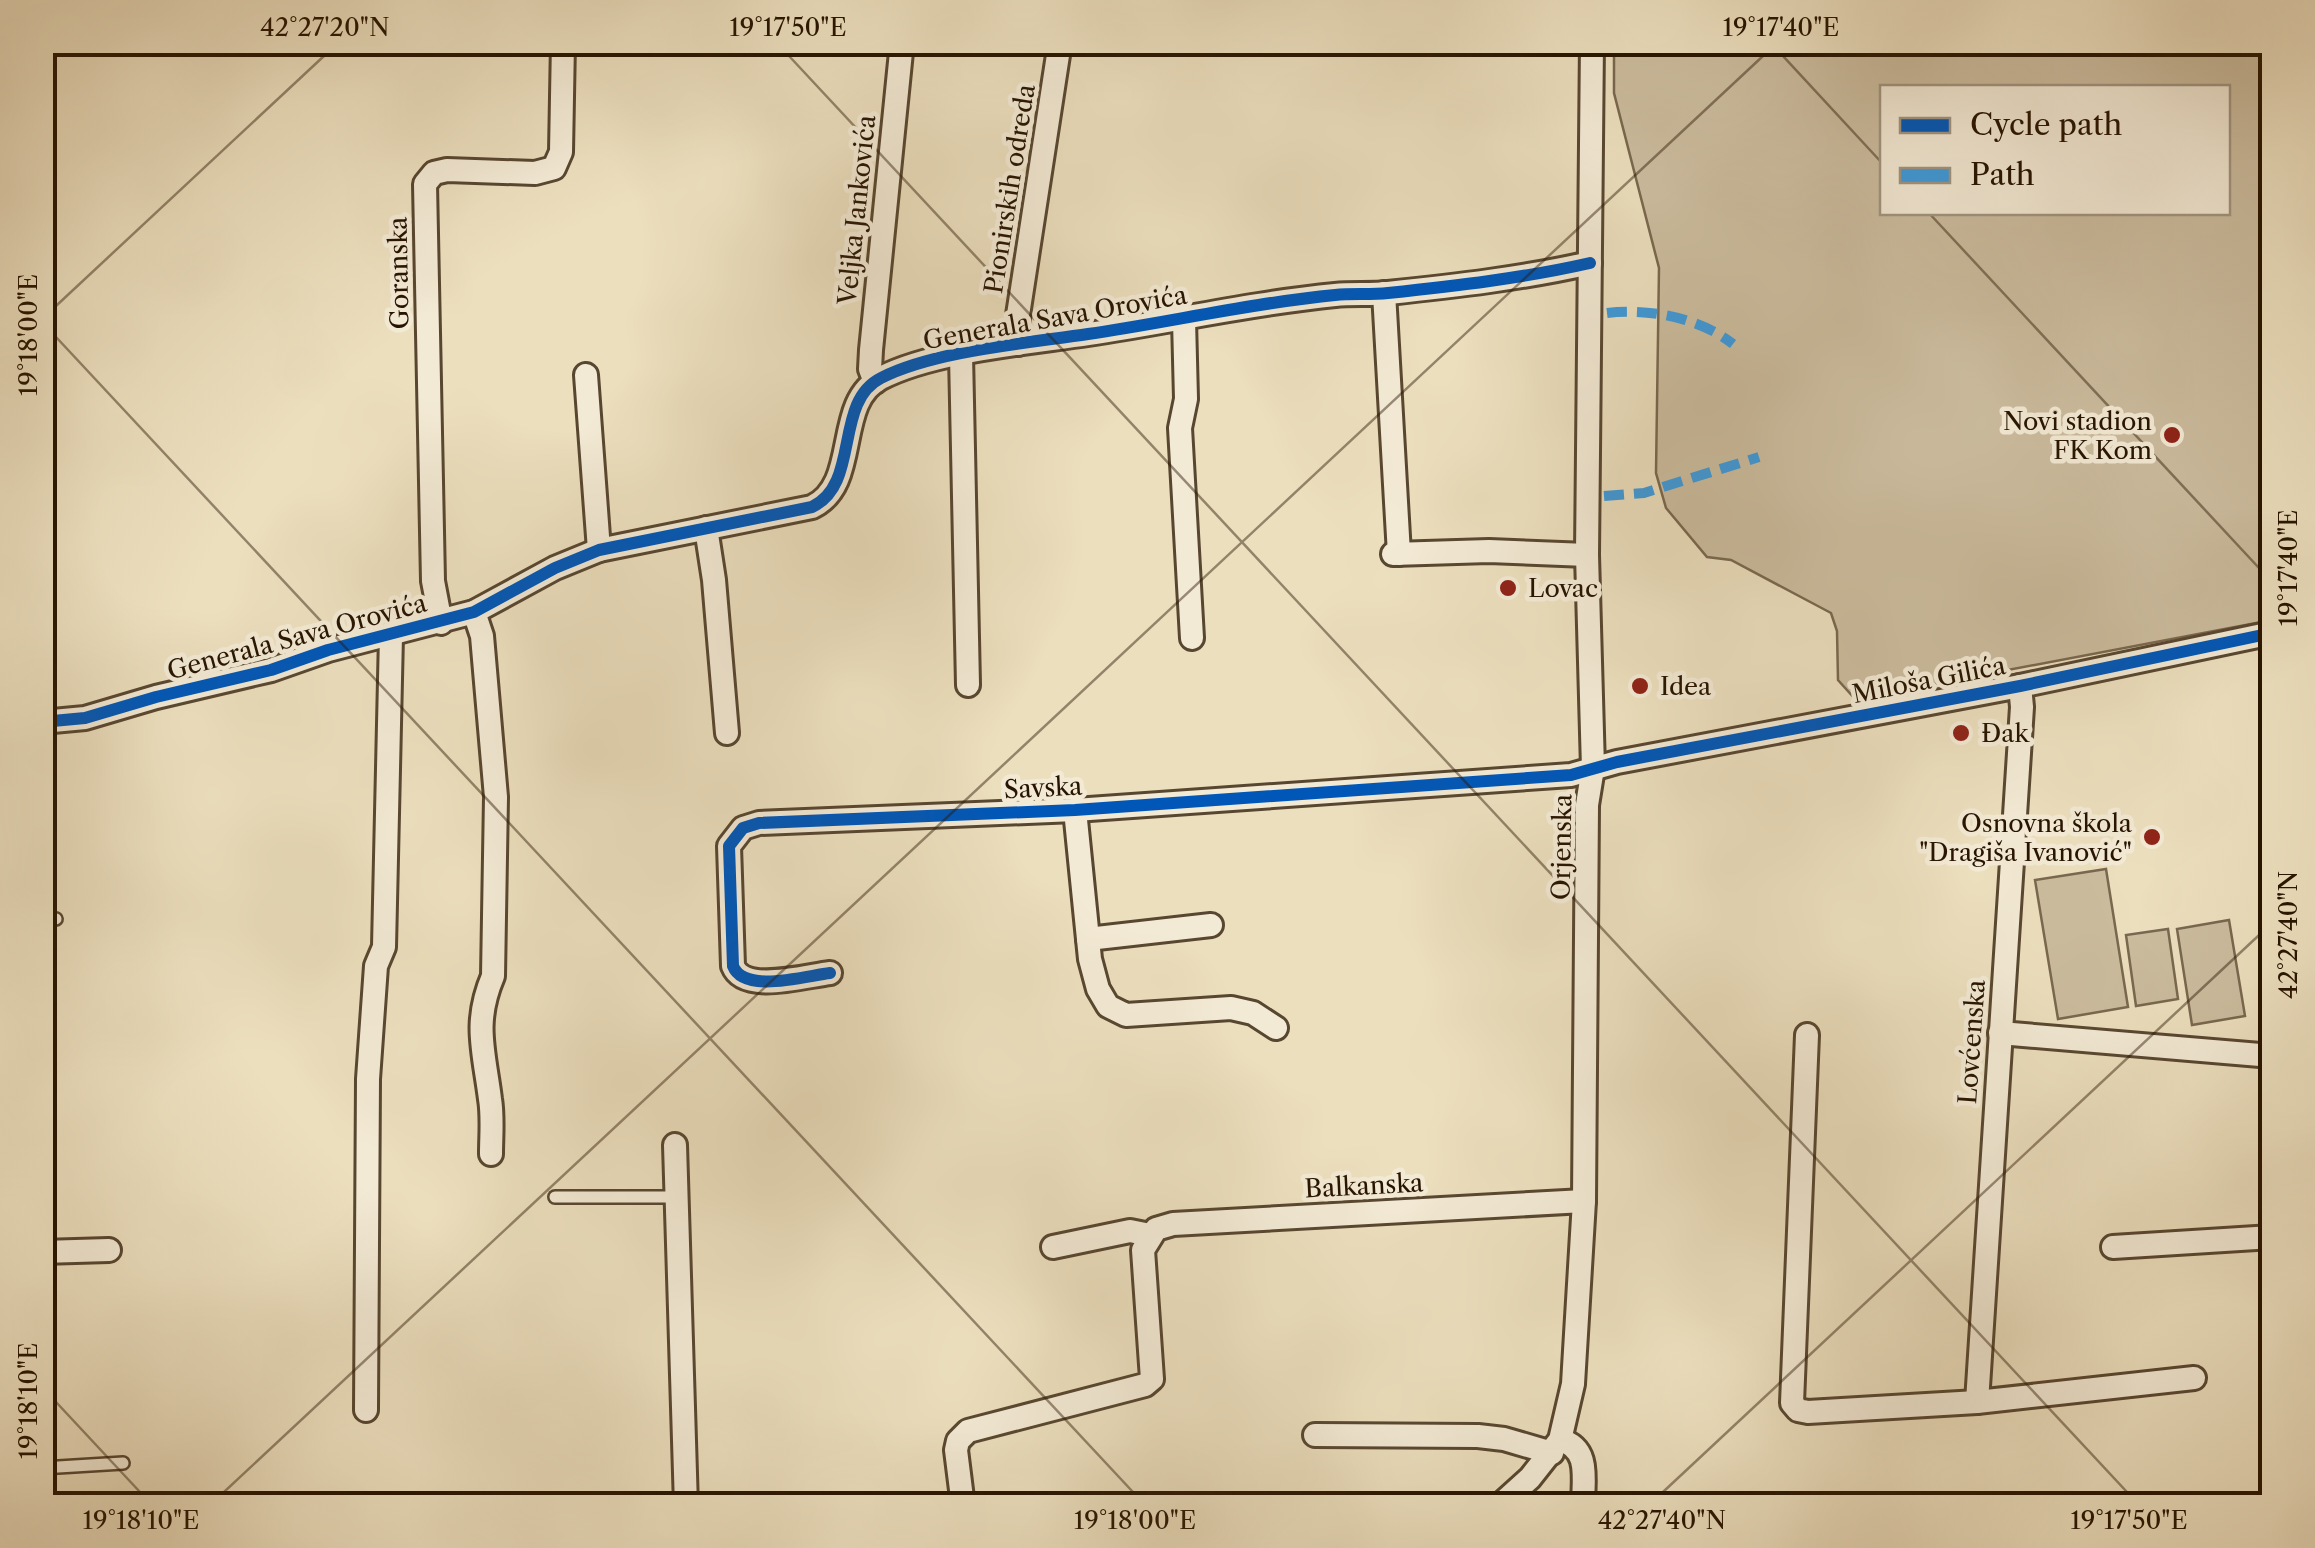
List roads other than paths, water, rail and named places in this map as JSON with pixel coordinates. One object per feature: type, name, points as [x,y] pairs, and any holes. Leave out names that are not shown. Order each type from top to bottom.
[{"type":"street","name":"Goranska","points":[[441,622],[433,581],[425,184],[434,173],[448,170],[535,173],[554,168],[562,152],[563,42]]},
{"type":"street","name":"Veljka Jankovića","points":[[875,382],[870,369],[871,350],[902,42]]},
{"type":"street","name":"Pionirskih odreda","points":[[1018,344],[1018,314],[1060,42]]},
{"type":"street","name":"Orjenska","points":[[1556,1447],[1573,1384],[1584,1201],[1587,805],[1593,768],[1588,555],[1592,42]]},
{"type":"street","name":"Generala Sava Orovića","points":[[42,722],[85,718],[474,612],[555,568],[598,550],[812,507],[828,496],[837,478],[860,402],[875,382],[919,364],[1269,304],[1338,294],[1384,294],[1590,263]]},
{"type":"street","points":[[1384,294],[1396,554],[1489,551],[1588,555]]},
{"type":"street","points":[[1184,320],[1186,398],[1180,428],[1192,638]]},
{"type":"street","points":[[961,355],[968,685]]},
{"type":"street","points":[[586,375],[598,550]]},
{"type":"street","points":[[706,528],[716,596],[727,733]]},
{"type":"street","points":[[474,612],[482,636],[496,797],[493,976],[482,1002],[480,1045],[491,1103],[491,1154]]},
{"type":"street","name":"Miloša Gilića","points":[[1593,768],[2272,633]]},
{"type":"street","points":[[366,1410],[368,1079],[376,966],[384,947],[392,634]]},
{"type":"street","name":"Lovćenska","points":[[1977,1402],[2022,707],[2020,686]]},
{"type":"street","name":"Savska","points":[[830,972],[751,982],[736,973],[728,846],[744,828],[759,824],[1075,810],[1570,775],[1593,768]]},
{"type":"street","name":"Savska","points":[[1075,810],[1088,939],[1098,989],[1108,1006],[1126,1014],[1230,1008],[1253,1013],[1276,1028]]},
{"type":"street","points":[[1088,939],[1211,925]]},
{"type":"street","points":[[2000,1034],[2272,1056]]},
{"type":"street","points":[[1808,1035],[1792,1403],[1798,1410],[1977,1402],[2194,1378]]},
{"type":"street","points":[[675,1145],[686,1506]]},
{"type":"street","name":"Balkanska","points":[[1053,1247],[1130,1231],[1150,1234],[1173,1224],[1584,1201]]},
{"type":"street","points":[[963,1506],[956,1450],[958,1441],[968,1431],[1152,1379],[1142,1250],[1150,1234]]},
{"type":"street","points":[[2113,1247],[2272,1237]]},
{"type":"street","points":[[42,1252],[109,1250]]},
{"type":"street","points":[[1316,1435],[1478,1436],[1556,1447],[1572,1444],[1582,1456],[1582,1506]]},
{"type":"street","points":[[1499,1506],[1556,1447]]},
{"type":"lane","points":[[555,1198],[676,1197]]},
{"type":"lane","points":[[42,1468],[123,1463]]},
{"type":"place","name":"Novi stadion FK Kom","points":[[2172,435]]},
{"type":"place","name":"Lovac","points":[[1508,588]]},
{"type":"place","name":"Idea","points":[[1640,686]]},
{"type":"place","name":"Đak","points":[[1961,733]]},
{"type":"place","name":"Osnovna škola \"Dragiša Ivanović\"","points":[[2152,837]]}]
